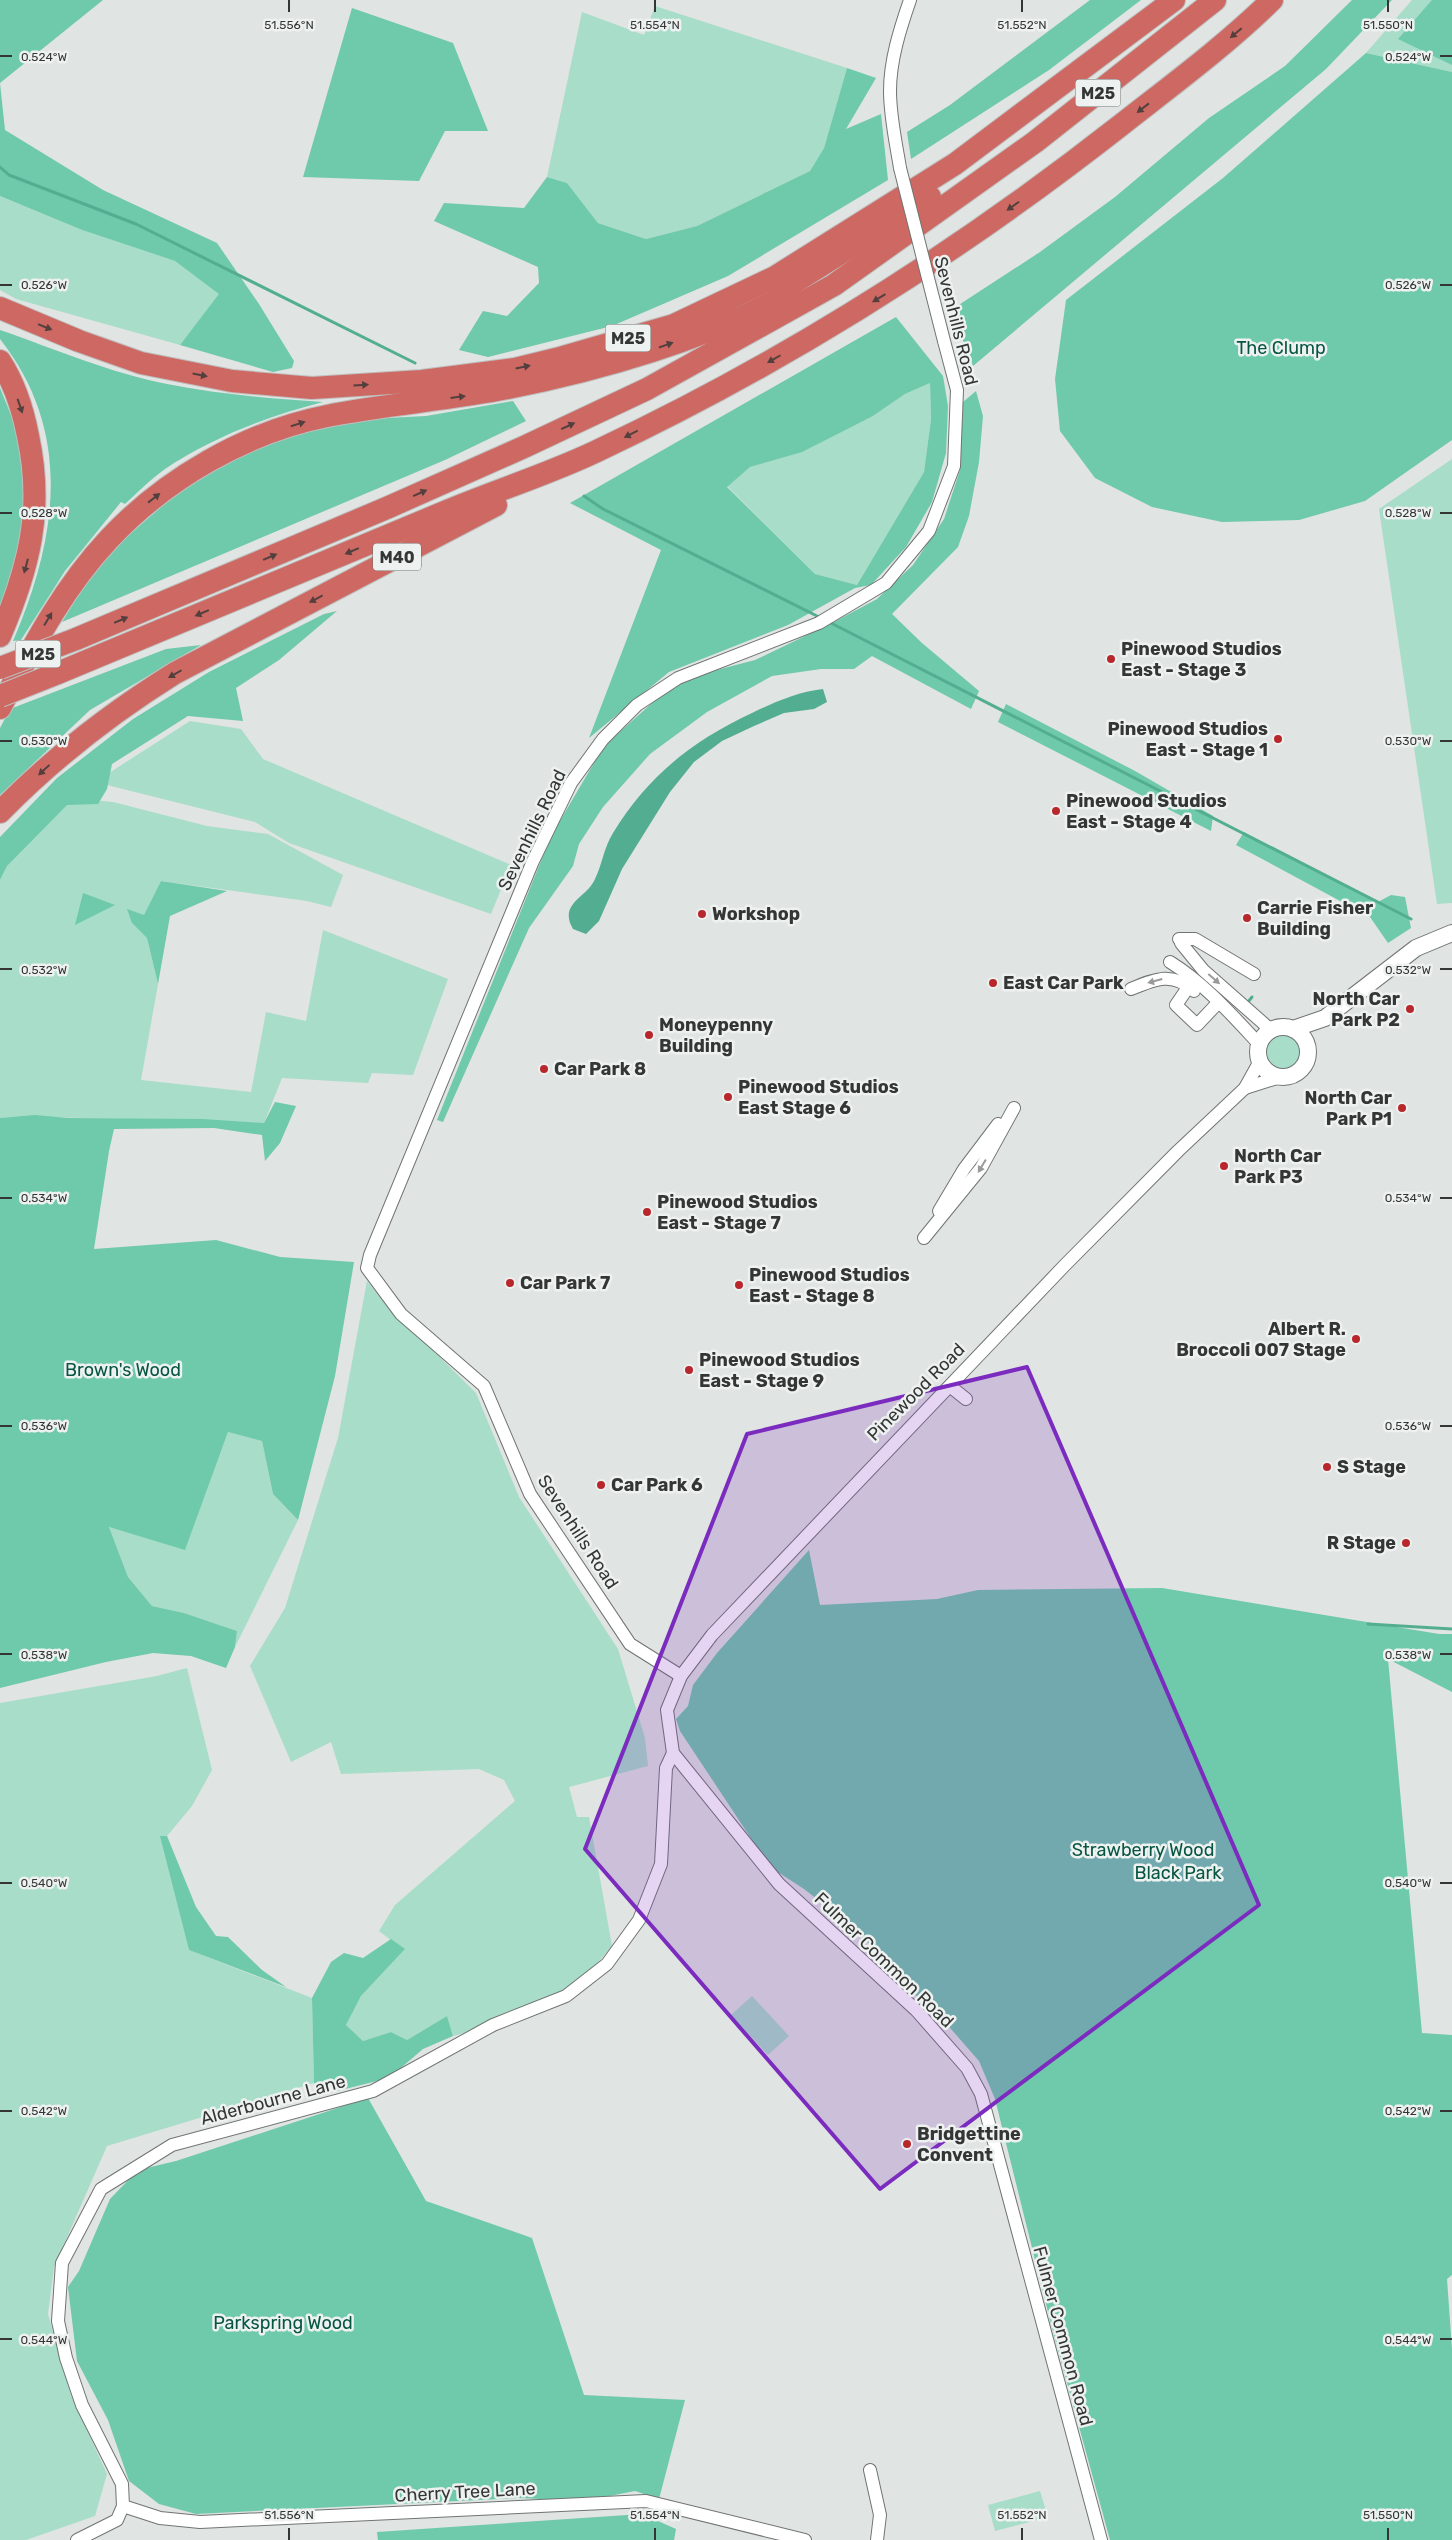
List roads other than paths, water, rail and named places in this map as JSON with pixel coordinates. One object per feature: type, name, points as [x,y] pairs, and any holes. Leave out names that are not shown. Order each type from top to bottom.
[{"type":"highway","name":"M25","points":[[0,308],[79,341],[141,363],[232,381],[312,388],[404,382],[515,368],[556,359],[674,325],[775,277],[955,164],[1174,0]]},
{"type":"highway","name":"M25","points":[[705,330],[798,281],[977,167],[1128,55],[1193,0]]},
{"type":"highway","name":"M25","points":[[0,668],[76,639],[390,507],[647,389],[834,285],[1042,136],[1215,0]]},
{"type":"highway","name":"M25","points":[[0,696],[479,498],[560,468],[600,450],[758,368],[892,290],[1063,170],[1181,78],[1272,0]]},
{"type":"highway","name":"M25","points":[[0,708],[46,622],[70,585],[96,552],[142,507],[190,472],[217,457],[259,438],[314,419],[466,396],[553,378],[603,365],[705,330],[772,302],[979,182]]},
{"type":"highway","name":"M25","points":[[0,362],[14,387],[24,417],[32,452],[36,493],[34,525],[28,560],[0,636]]},
{"type":"highway","name":"M40","points":[[0,812],[68,748],[128,702],[175,673],[512,497],[560,468]]},
{"type":"street","name":"Sevenhills Road","points":[[682,1676],[630,1644],[530,1494],[484,1386],[401,1314],[367,1268],[370,1255],[533,861],[576,776],[603,739],[637,705],[678,678],[825,620],[886,583],[929,531],[954,466],[957,390],[900,168],[892,121],[890,82],[896,46],[910,0]]},
{"type":"street","points":[[1293,1029],[1325,1018],[1409,952],[1431,940],[1452,933]]},
{"type":"street","points":[[1254,974],[1196,939],[1180,941],[1203,970],[1271,1030]]},
{"type":"street","points":[[1170,962],[1186,972],[1228,1011],[1259,1044],[1260,1061],[1267,1072],[1280,1077],[1291,1077],[1302,1069],[1308,1057],[1308,1049],[1304,1037],[1293,1029],[1286,1027],[1271,1030],[1259,1044]]},
{"type":"street","points":[[1131,989],[1163,978],[1183,981],[1204,1001],[1228,1011]]},
{"type":"street","points":[[1189,986],[1176,1005],[1197,1025],[1215,1006]]},
{"type":"street","points":[[1308,1049],[1325,1018]]},
{"type":"street","name":"Pinewood Road","points":[[672,1753],[667,1710],[682,1676],[712,1635],[870,1467],[951,1387],[1064,1266],[1178,1151],[1245,1088],[1260,1061]]},
{"type":"street","name":"Pinewood Road","points":[[1245,1088],[1280,1077]]},
{"type":"street","points":[[1014,1108],[981,1168],[924,1238],[964,1169],[998,1124],[1014,1108]]},
{"type":"street","points":[[951,1387],[966,1399]]},
{"type":"street","name":"Alderbourne Lane","points":[[123,2506],[122,2484],[82,2405],[66,2358],[58,2322],[62,2263],[101,2189],[172,2145],[373,2091],[493,2025],[566,1996],[607,1964],[639,1920],[661,1864],[666,1768],[672,1753]]},
{"type":"street","name":"Fulmer Common Road","points":[[672,1753],[779,1884],[916,2010],[969,2071],[981,2094],[1101,2540]]},
{"type":"street","points":[[870,2470],[880,2515],[877,2540]]},
{"type":"street","name":"Cherry Tree Lane","points":[[123,2506],[160,2518],[200,2522],[646,2502],[805,2540]]},
{"type":"street","points":[[77,2540],[117,2520],[123,2506]]},
{"type":"waterway","points":[[0,167],[9,175],[136,224],[415,363]]},
{"type":"waterway","points":[[584,496],[603,509],[821,618]]},
{"type":"waterway","points":[[829,622],[1411,919]]},
{"type":"waterway","points":[[1248,1002],[1252,997]]},
{"type":"waterway","points":[[1368,1624],[1452,1629]]},
{"type":"place","name":"Pinewood Studios East - Stage 3","points":[[1111,659]]},
{"type":"place","name":"Pinewood Studios East - Stage 1","points":[[1278,739]]},
{"type":"place","name":"Pinewood Studios East - Stage 4","points":[[1056,811]]},
{"type":"place","name":"Workshop","points":[[702,914]]},
{"type":"place","name":"Carrie Fisher Building","points":[[1247,918]]},
{"type":"place","name":"East Car Park","points":[[993,983]]},
{"type":"place","name":"North Car Park P2","points":[[1410,1009]]},
{"type":"place","name":"Moneypenny Building","points":[[649,1035]]},
{"type":"place","name":"Car Park 8","points":[[544,1069]]},
{"type":"place","name":"Pinewood Studios East Stage 6","points":[[728,1097]]},
{"type":"place","name":"North Car Park P1","points":[[1402,1108]]},
{"type":"place","name":"North Car Park P3","points":[[1224,1166]]},
{"type":"place","name":"Pinewood Studios East - Stage 7","points":[[647,1212]]},
{"type":"place","name":"Car Park 7","points":[[510,1283]]},
{"type":"place","name":"Pinewood Studios East - Stage 8","points":[[739,1285]]},
{"type":"place","name":"Albert R. Broccoli 007 Stage","points":[[1356,1339]]},
{"type":"place","name":"Pinewood Studios East - Stage 9","points":[[689,1370]]},
{"type":"place","name":"S Stage","points":[[1327,1467]]},
{"type":"place","name":"Car Park 6","points":[[601,1485]]},
{"type":"place","name":"R Stage","points":[[1406,1543]]},
{"type":"place","name":"Bridgettine Convent","points":[[907,2144]]},
{"type":"park label","name":"The Clump","points":[[1281,348]]},
{"type":"park label","name":"Brown's Wood","points":[[123,1370]]},
{"type":"park label","name":"Strawberry Wood","points":[[1143,1850]]},
{"type":"park label","name":"Black Park","points":[[1178,1873]]},
{"type":"park label","name":"Parkspring Wood","points":[[283,2323]]}]
